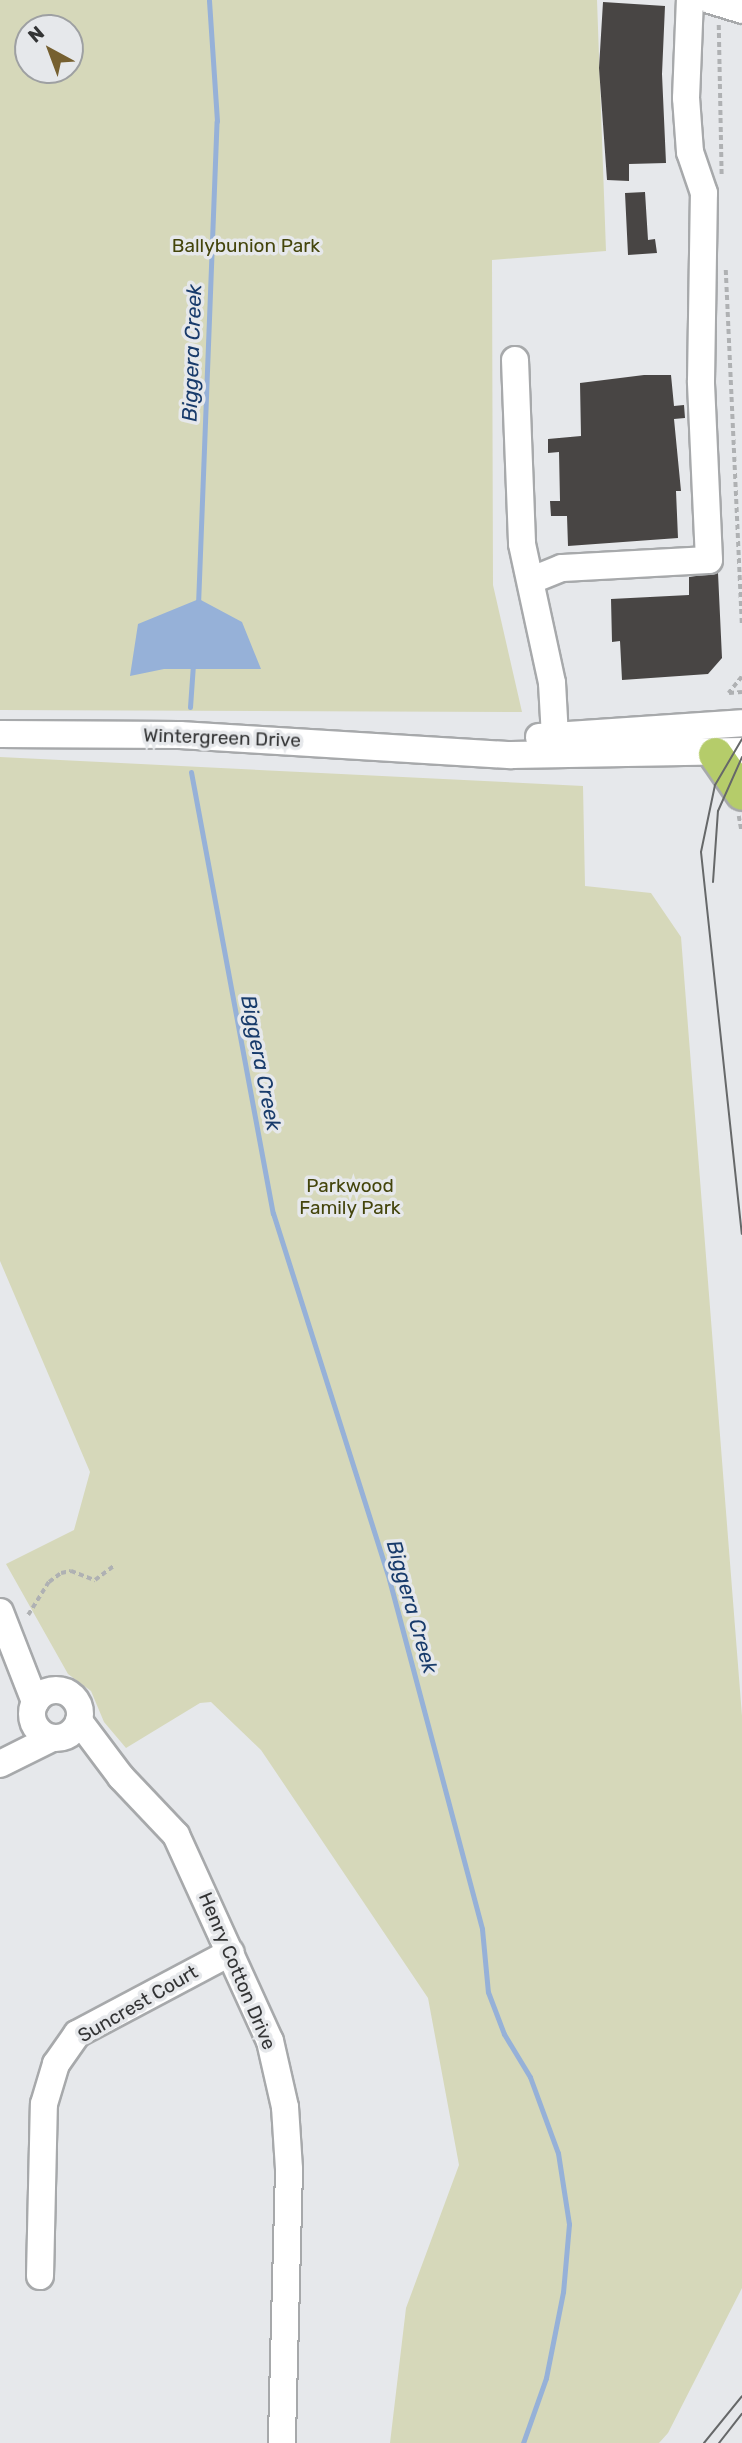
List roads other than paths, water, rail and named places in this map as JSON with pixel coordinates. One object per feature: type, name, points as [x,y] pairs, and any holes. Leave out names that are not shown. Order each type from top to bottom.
[{"type":"main road","points":[[728,752],[742,793]]},
{"type":"street","points":[[532,580],[562,568],[709,560],[701,381],[704,193],[690,152],[686,98],[690,0]]},
{"type":"street","points":[[515,360],[522,544],[532,580],[552,683],[555,736]]},
{"type":"street","name":"Wintergreen Drive","points":[[411,746],[742,723]]},
{"type":"street","name":"Wintergreen Drive","points":[[0,724],[33,732]]},
{"type":"street","name":"Wintergreen Drive","points":[[0,734],[33,732],[411,746],[511,755],[728,752]]},
{"type":"street","name":"Henry Cotton Drive","points":[[0,1612],[52,1718],[121,1777],[176,1835],[270,2041],[285,2107],[289,2169],[282,2443]]},
{"type":"street","points":[[0,1753],[52,1718]]},
{"type":"street","points":[[0,1764],[52,1718]]},
{"type":"street","name":"Suncrest Court","points":[[40,2276],[44,2104],[56,2064],[77,2035],[231,1952]]},
{"type":"water","points":[[199,599],[242,622],[261,669],[164,669],[130,676],[138,624]]},
{"type":"waterway","name":"Biggera Creek","points":[[198,605],[217,121],[209,0]]},
{"type":"waterway","name":"Biggera Creek","points":[[190,707],[193,664]]},
{"type":"waterway","name":"Biggera Creek","points":[[191,772],[273,1213],[389,1579],[482,1929],[488,1992],[504,2034],[530,2077],[558,2153],[569,2224],[563,2292],[546,2378],[523,2443]]},
{"type":"tram line","points":[[742,739],[715,785],[701,852],[742,1234]]},
{"type":"tram line","points":[[713,882],[718,811],[742,757]]},
{"type":"tram line","points":[[704,2443],[742,2396]]},
{"type":"tram line","points":[[719,2443],[742,2414]]},
{"type":"park label","name":"Ballybunion Park","points":[[246,246]]},
{"type":"park label","name":"Parkwood Family Park","points":[[350,1197]]}]
